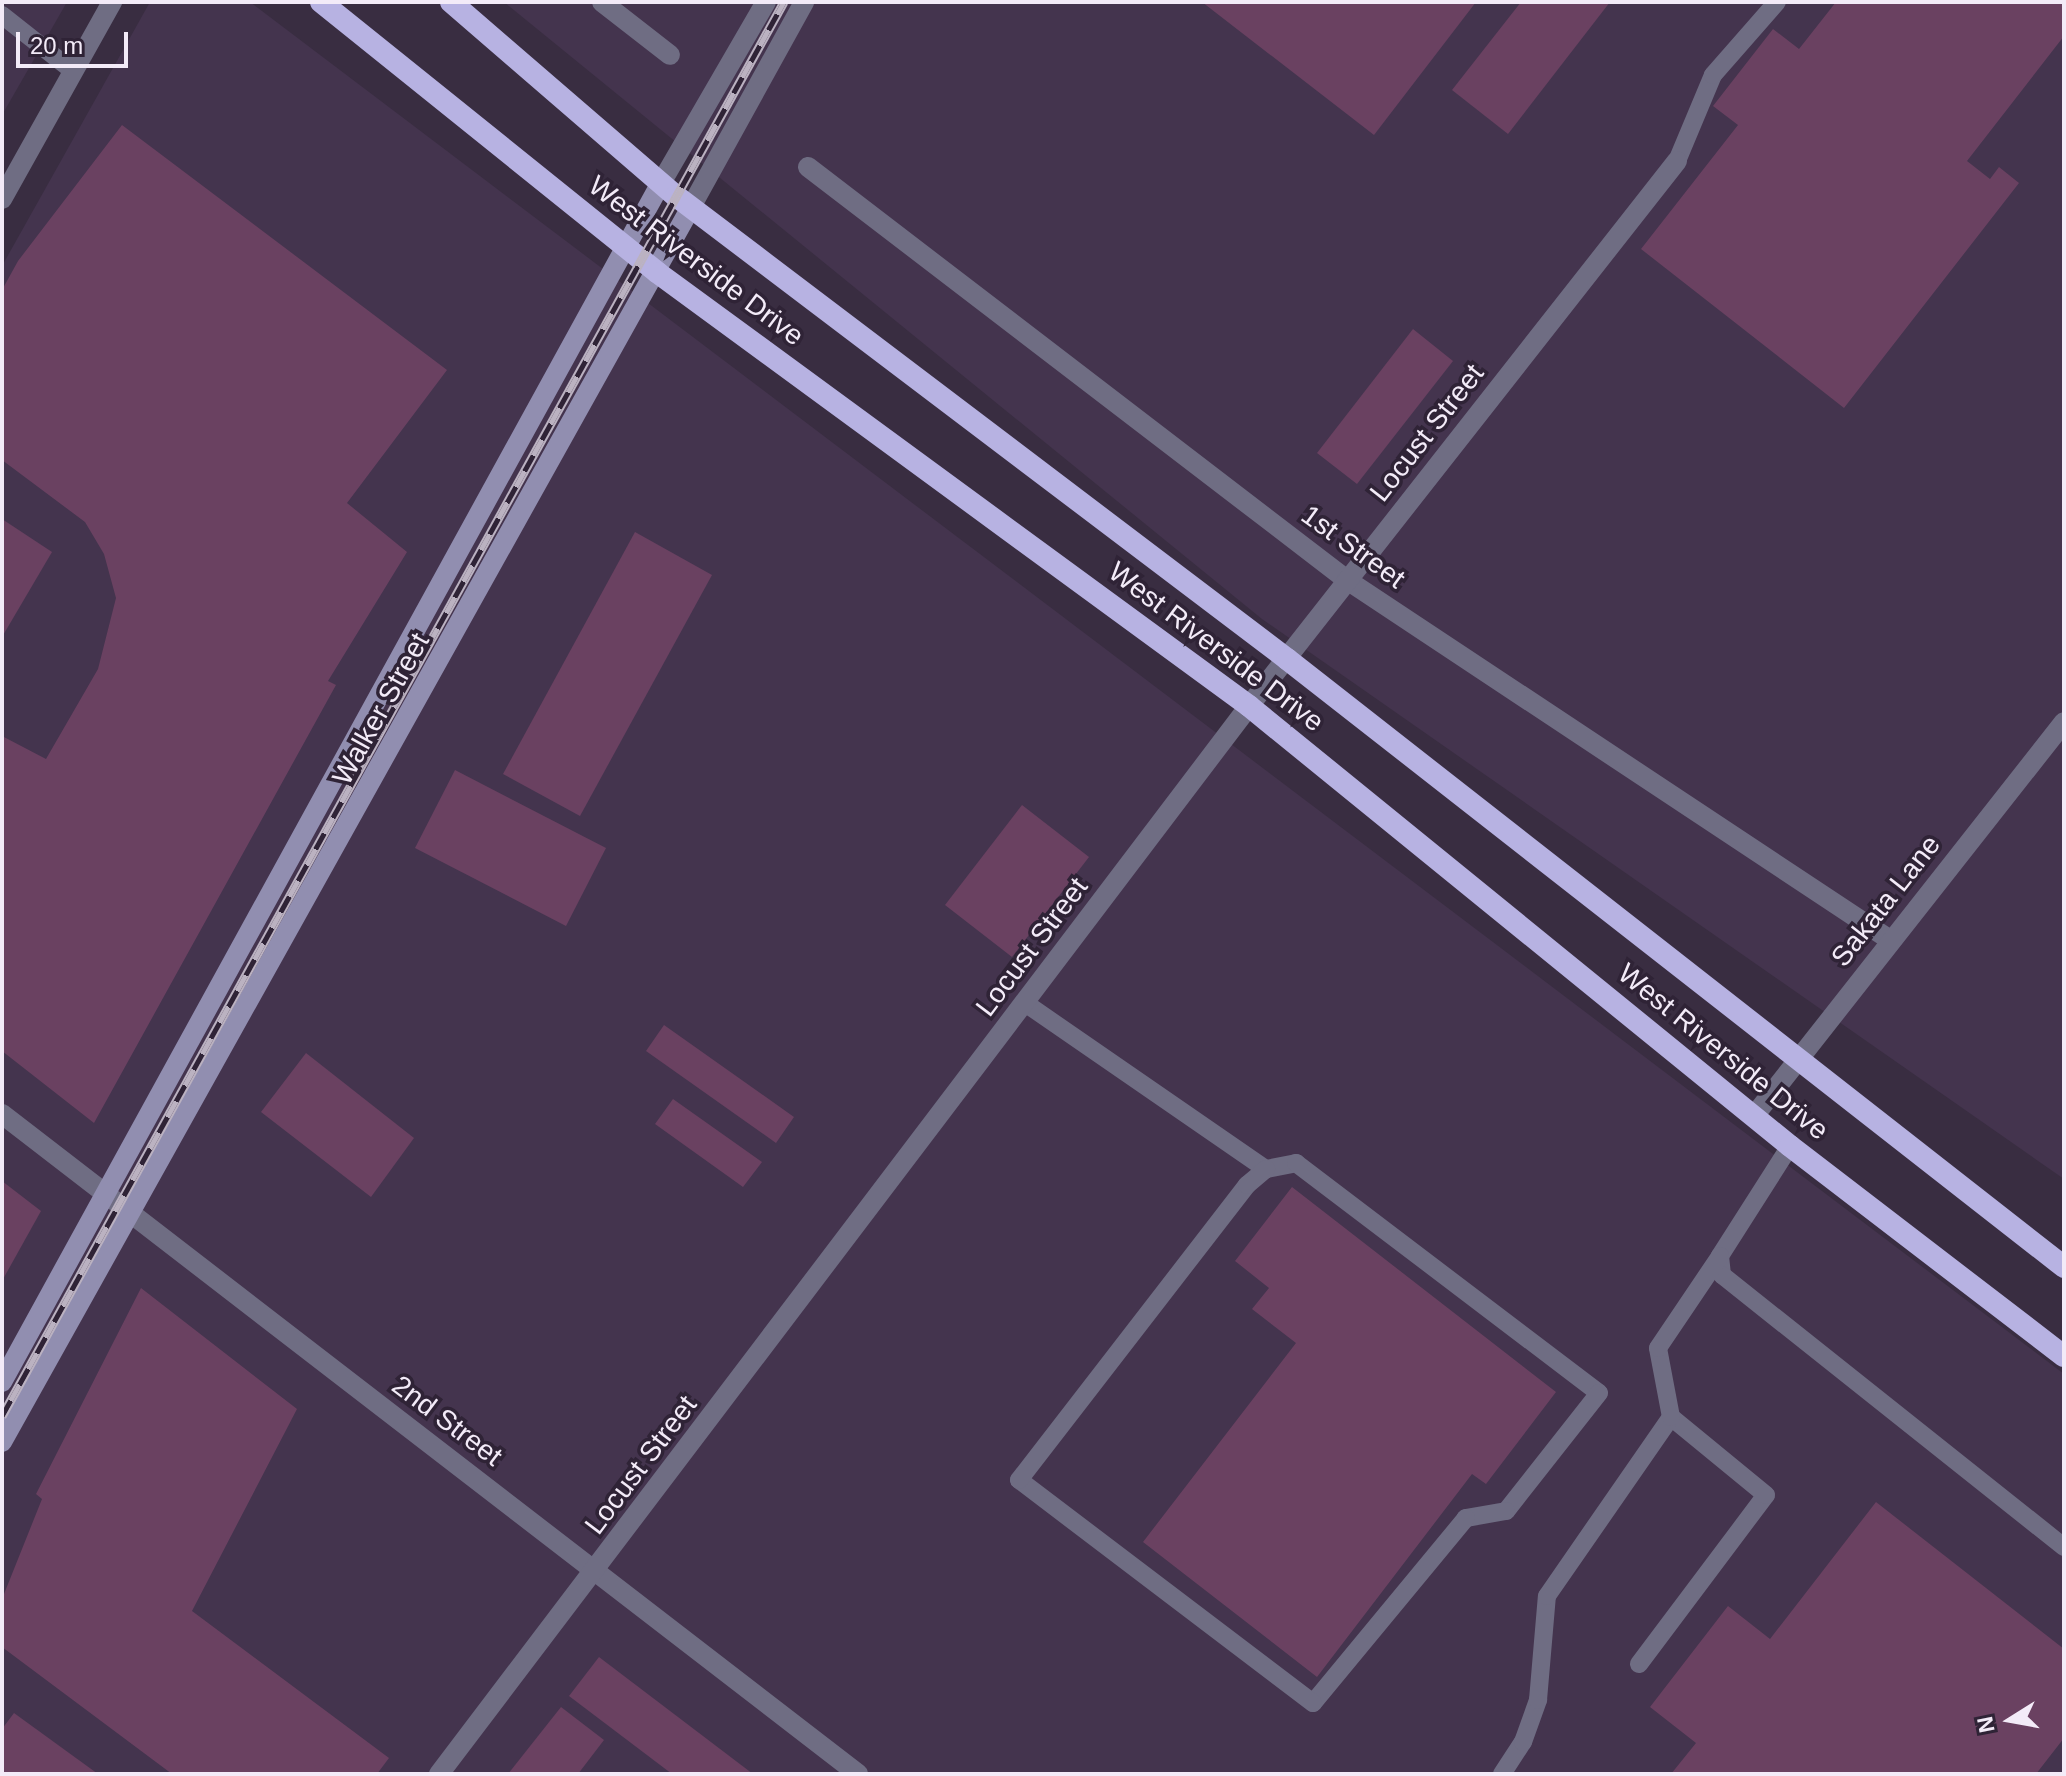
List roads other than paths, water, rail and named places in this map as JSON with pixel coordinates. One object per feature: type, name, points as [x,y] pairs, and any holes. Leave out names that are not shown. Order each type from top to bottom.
[{"type":"highway","name":"West Riverside Drive","points":[[321,2],[658,273],[1249,706],[1790,1146],[2064,1356]]},
{"type":"highway","name":"West Riverside Drive","points":[[451,2],[691,207],[1287,659],[2064,1267]]},
{"type":"main road","name":"Walker Street","points":[[2,1382],[661,183]]},
{"type":"main road","name":"Walker Street","points":[[2,1442],[658,273],[691,207]]},
{"type":"street","points":[[2,199],[112,2]]},
{"type":"street","points":[[602,2],[670,55]]},
{"type":"street","name":"Walker Street","points":[[661,183],[766,2]]},
{"type":"street","name":"Walker Street","points":[[691,207],[804,2]]},
{"type":"street","name":"Locust Street","points":[[439,1774],[597,1570],[1249,706],[1677,161]]},
{"type":"street","name":"1st Street","points":[[808,167],[1347,580],[1890,940]]},
{"type":"street","name":"Sakata Lane","points":[[1754,1116],[2064,722]]},
{"type":"street","name":"2nd Street","points":[[2,1114],[129,1216],[597,1570],[858,1774]]},
{"type":"lane","points":[[1677,161],[1713,75],[1777,2]]},
{"type":"lane","points":[[2,15],[73,71]]},
{"type":"lane","points":[[1025,1003],[1266,1169],[1296,1163],[1599,1393],[1506,1511],[1466,1518],[1313,1703],[1019,1480],[1247,1185],[1266,1169]]},
{"type":"lane","points":[[1639,1664],[1766,1495],[1671,1417],[1658,1348],[1790,1146]]},
{"type":"lane","points":[[1720,1256],[1722,1275],[1730,1286],[2064,1547]]},
{"type":"lane","points":[[1502,1774],[1523,1742],[1538,1700],[1547,1596],[1671,1417]]},
{"type":"railway","points":[[2,1416],[784,2]]}]
